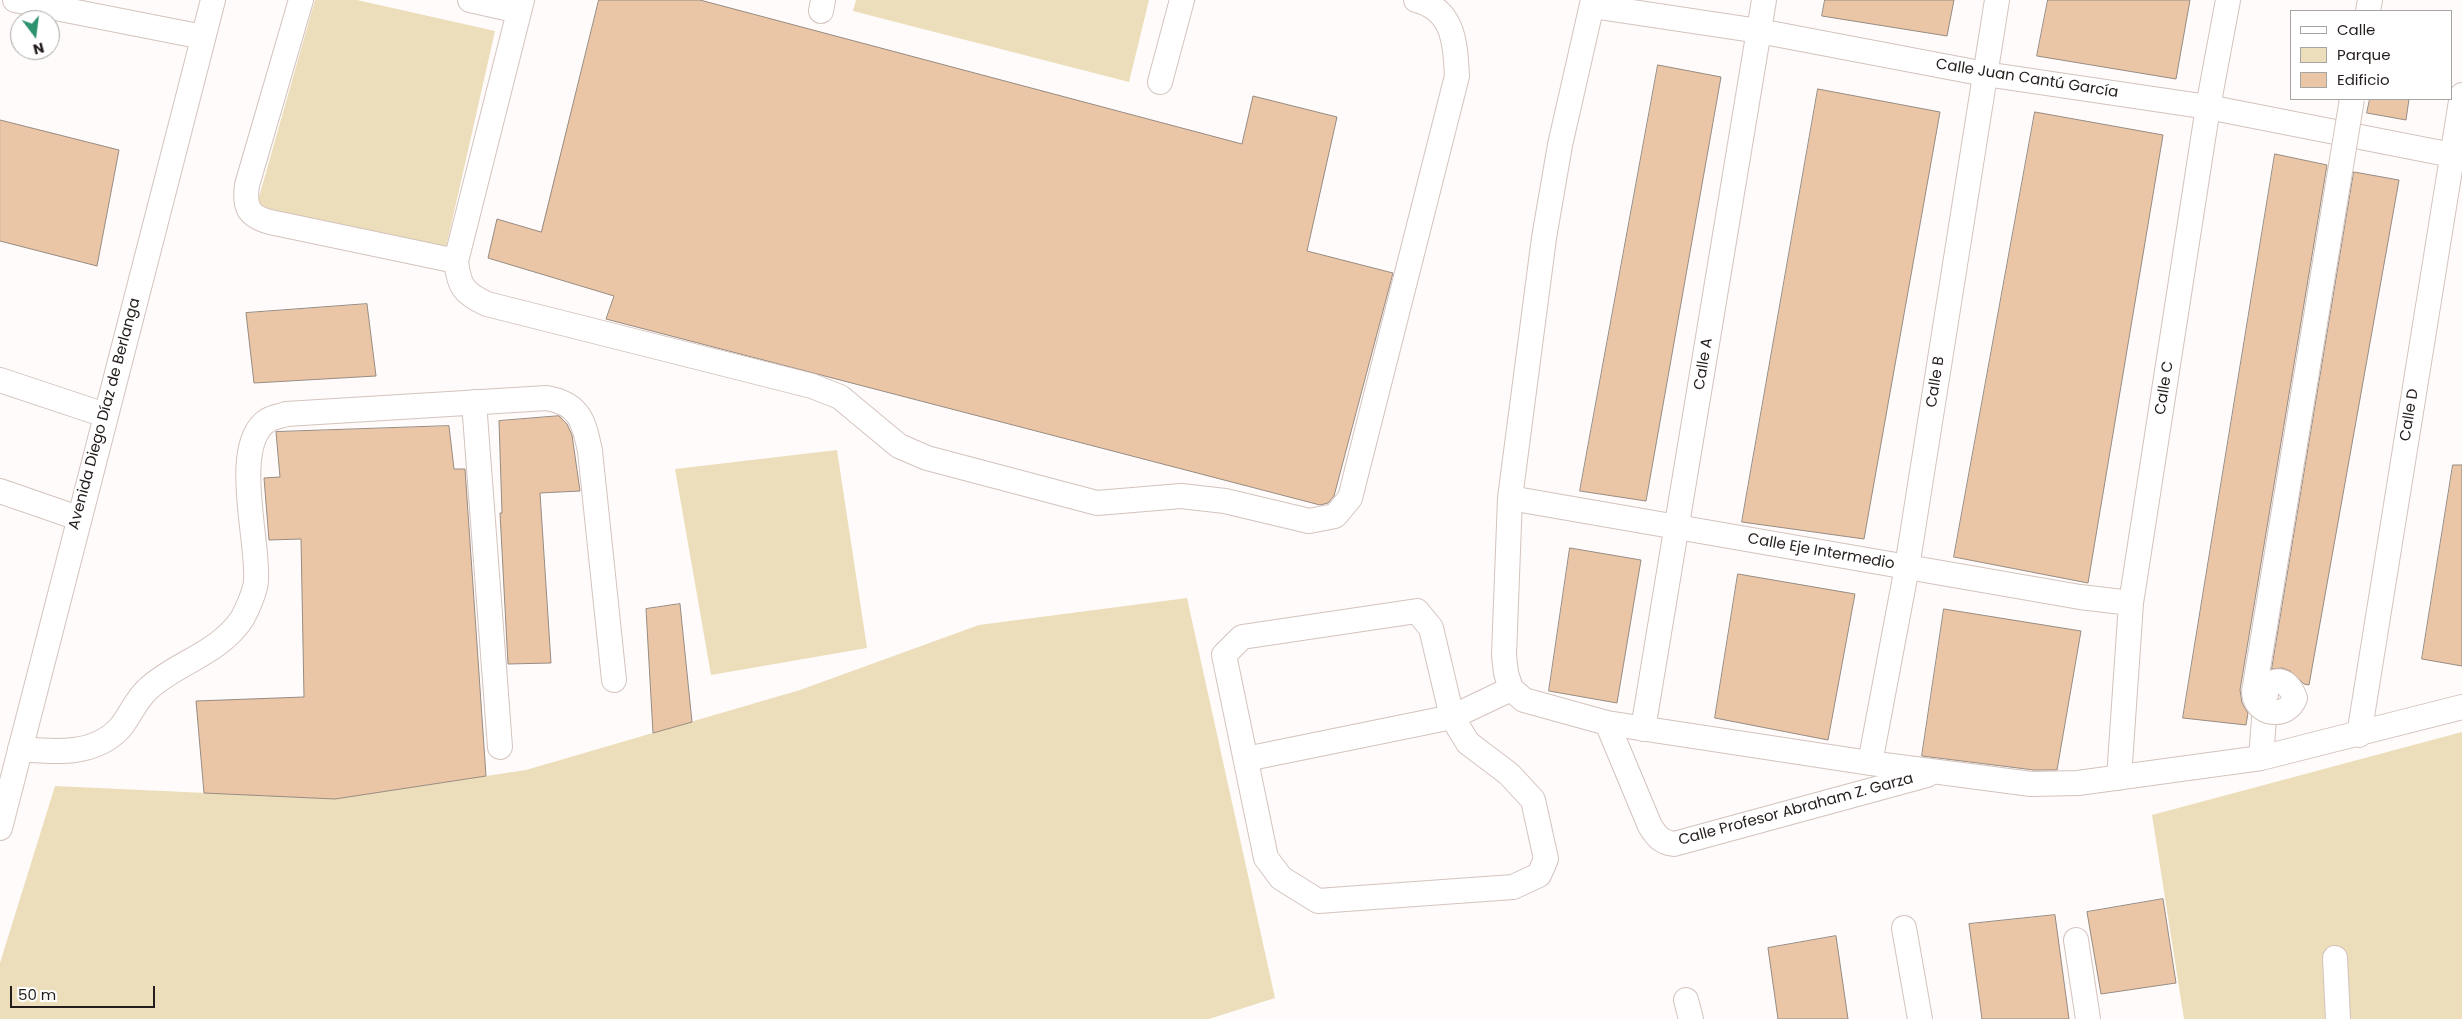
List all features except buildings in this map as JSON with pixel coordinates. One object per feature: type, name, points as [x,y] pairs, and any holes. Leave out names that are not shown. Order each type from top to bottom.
[{"type":"street","points":[[15,0],[203,37]]},
{"type":"street","name":"Avenida Diego Díaz de Berlanga","points":[[0,828],[78,518],[213,0]]},
{"type":"street","points":[[300,0],[246,184],[245,198],[249,211],[256,218],[270,222],[456,261]]},
{"type":"street","points":[[470,0],[520,5],[456,261],[459,280],[469,296],[486,304],[812,386],[840,397],[899,446],[927,458],[1098,503],[1181,496],[1225,501],[1309,521],[1335,516],[1350,498],[1457,76],[1455,43],[1445,18],[1430,4],[1416,0]]},
{"type":"street","points":[[1160,82],[1182,0]]},
{"type":"street","name":"Calle A","points":[[1643,729],[1764,0]]},
{"type":"street","name":"Calle B","points":[[1870,763],[1907,567],[1997,0]]},
{"type":"street","name":"Calle C","points":[[2118,778],[2131,603],[2208,107],[2228,0]]},
{"type":"street","points":[[1246,759],[1452,717],[1511,689],[1506,673],[1504,655],[1510,498],[1544,238],[1560,145],[1592,3]]},
{"type":"street","name":"Calle Juan Cantú García","points":[[1592,3],[1758,31],[1985,74],[2208,107],[2457,156]]},
{"type":"street","name":"Calle D","points":[[2359,735],[2457,156],[2462,95]]},
{"type":"street","points":[[2261,758],[2265,710],[2266,693],[2268,685],[2280,680],[2292,689],[2295,698],[2292,706],[2286,711],[2265,710],[2263,710],[2254,700],[2254,692],[2352,100]]},
{"type":"street","points":[[0,380],[105,415]]},
{"type":"street","points":[[20,749],[60,753],[95,745],[120,727],[146,690],[166,673],[198,659],[224,638],[242,618],[256,582],[248,468],[254,436],[268,420],[286,414],[547,398],[562,400],[574,409],[583,421],[590,451],[614,680]]},
{"type":"street","points":[[474,402],[500,747]]},
{"type":"street","points":[[0,491],[78,518]]},
{"type":"street","name":"Calle Eje Intermedio","points":[[1510,498],[2080,597],[2131,603]]},
{"type":"street","points":[[1417,611],[1430,628],[1452,717],[1468,742],[1509,774],[1532,800],[1546,859],[1538,875],[1513,887],[1318,901],[1281,878],[1266,858],[1224,655],[1242,637],[1417,611]]},
{"type":"street","name":"Calle Profesor Abraham Z. Garza","points":[[1511,689],[1524,700],[1607,722],[1643,729],[1870,763],[2031,784],[2078,783],[2261,758],[2359,735],[2462,707]]},
{"type":"street","name":"Calle Profesor Abraham Z. Garza","points":[[1607,722],[1650,826],[1664,842],[1674,844],[1940,772]]},
{"type":"street","points":[[1904,928],[1920,1019]]},
{"type":"street","points":[[2076,940],[2088,1019]]},
{"type":"street","points":[[2335,958],[2338,1019]]},
{"type":"green space","points":[[315,0],[357,0],[495,31],[445,252],[255,211]]},
{"type":"green space","points":[[856,0],[1149,0],[1129,82],[853,11]]},
{"type":"green space","points":[[837,450],[867,648],[711,675],[675,469]]},
{"type":"green space","points":[[1187,598],[1275,998],[1209,1019],[0,1019],[0,963],[55,786],[335,799],[526,770],[800,690],[979,625]]},
{"type":"green space","points":[[2462,732],[2462,1019],[2184,1019],[2152,815]]}]
